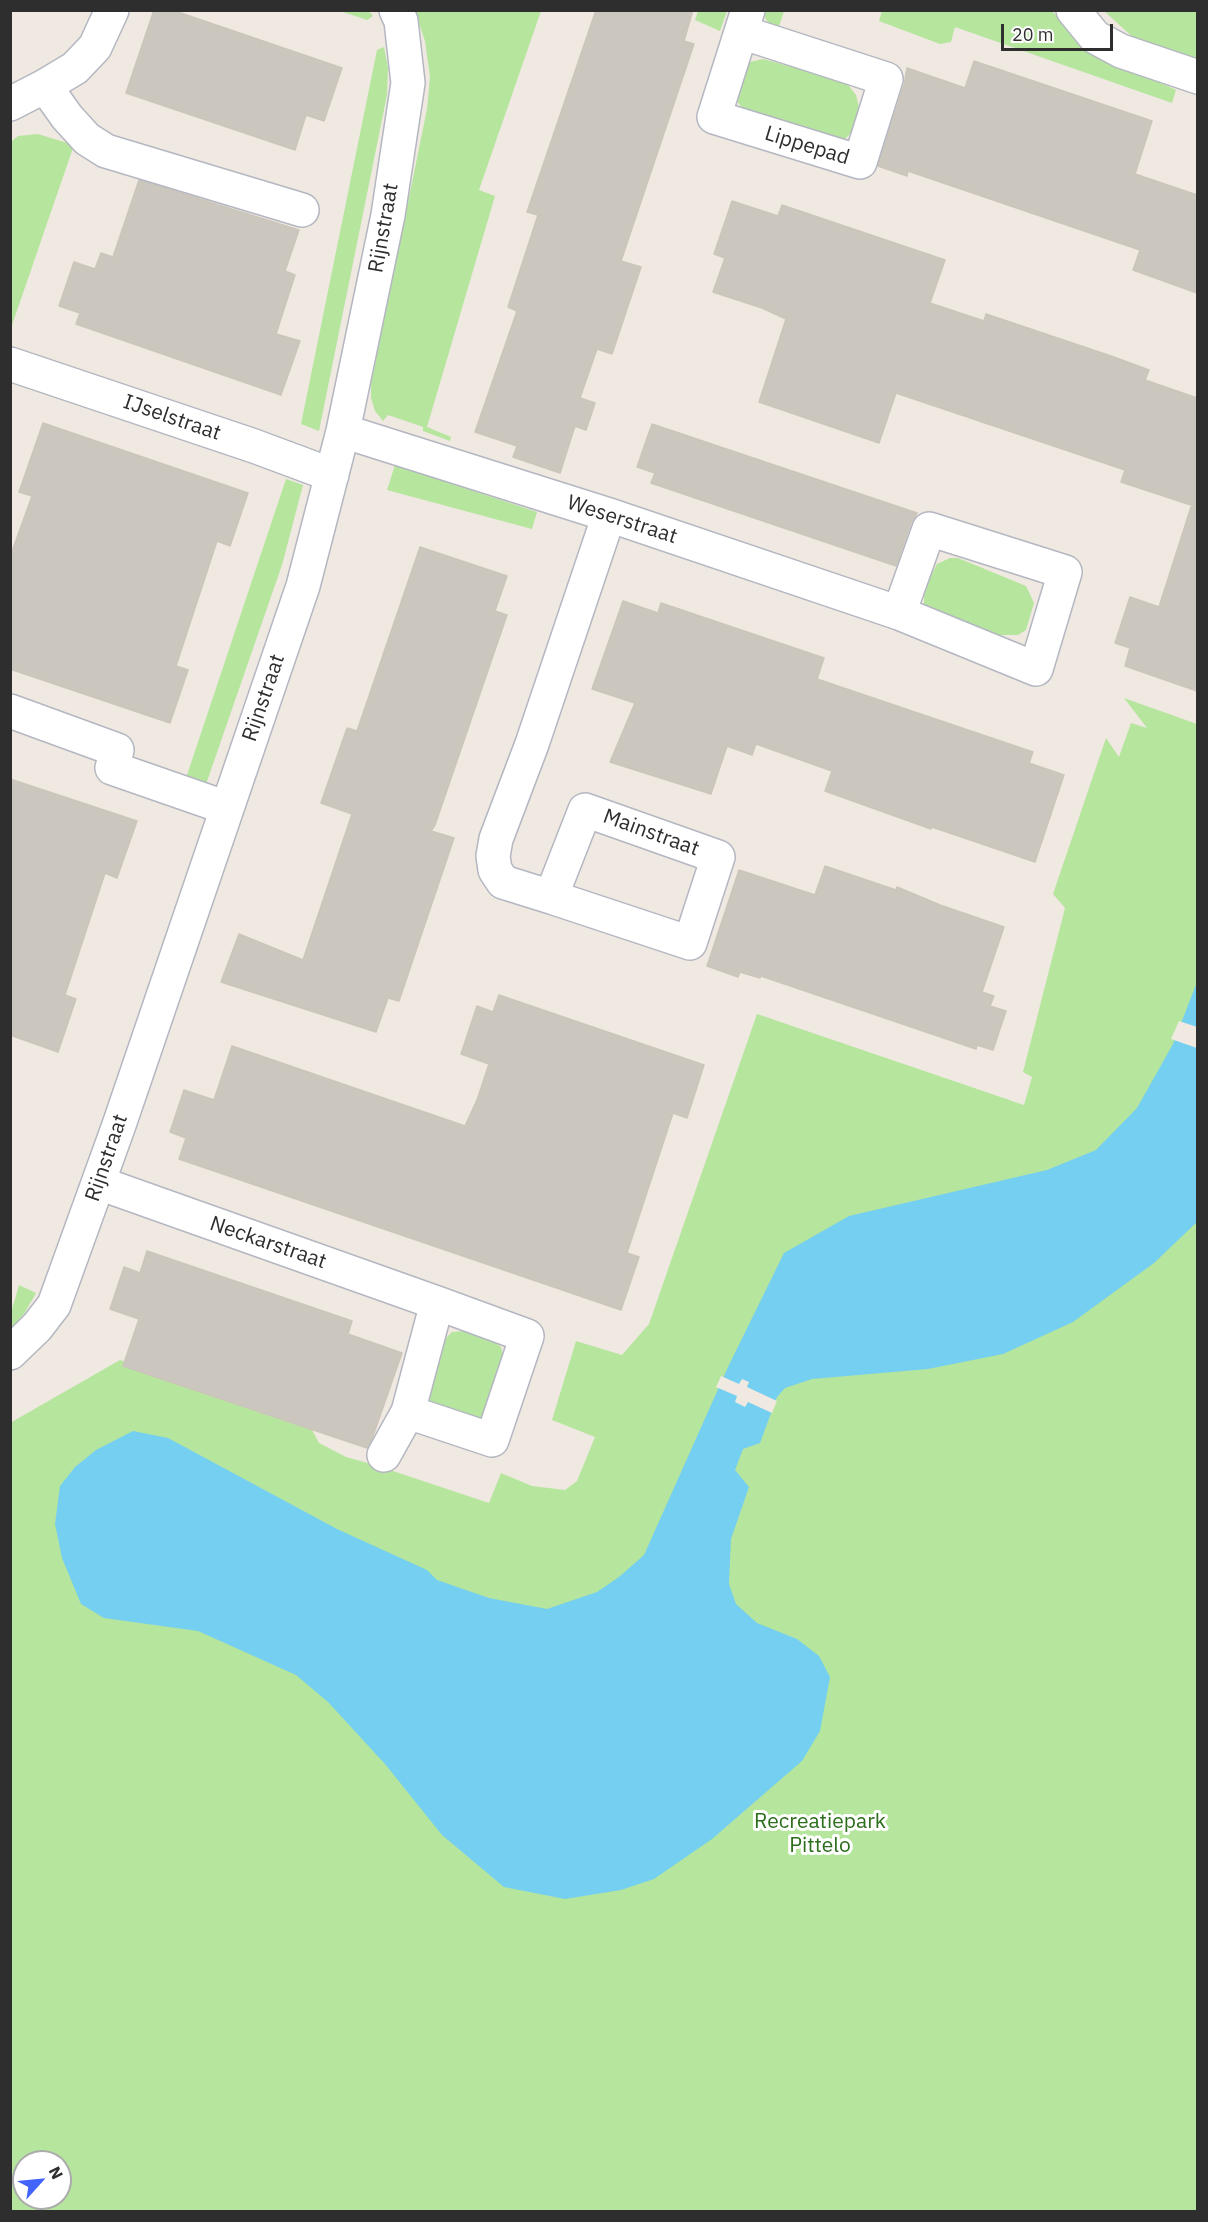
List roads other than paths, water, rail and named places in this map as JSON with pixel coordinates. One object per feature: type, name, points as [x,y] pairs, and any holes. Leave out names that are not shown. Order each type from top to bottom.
[{"type":"street","points":[[10,104],[75,68],[95,47],[112,10]]},
{"type":"street","name":"Rijnstraat","points":[[10,1353],[37,1327],[54,1305],[99,1183],[303,586],[343,431],[388,215],[408,83],[401,21],[396,10]]},
{"type":"street","points":[[1073,10],[1095,37],[1121,51],[1197,77]]},
{"type":"street","name":"Lippepad","points":[[744,21],[886,79],[860,162],[714,117],[744,21]]},
{"type":"street","points":[[45,86],[67,117],[87,139],[106,151],[302,210]]},
{"type":"street","name":"IJselstraat","points":[[10,364],[254,446],[332,475]]},
{"type":"street","name":"Weserstraat","points":[[343,431],[609,515],[899,613],[1036,669],[1065,573],[929,529],[899,613]]},
{"type":"street","name":"Mainstraat","points":[[551,897],[585,810],[718,857],[690,943],[503,882],[495,870],[493,856],[496,839],[532,744],[609,515]]},
{"type":"street","points":[[10,711],[117,750],[112,768],[227,808]]},
{"type":"street","name":"Neckarstraat","points":[[99,1183],[526,1336],[492,1440],[408,1412]]},
{"type":"street","points":[[384,1455],[408,1412],[437,1303]]},
{"type":"water","points":[[1197,982],[1197,1222],[1154,1263],[1073,1322],[1003,1354],[928,1369],[812,1379],[785,1388],[777,1397],[760,1443],[743,1449],[735,1470],[749,1487],[731,1539],[729,1584],[736,1604],[757,1623],[797,1639],[819,1656],[830,1677],[820,1731],[802,1761],[712,1839],[654,1879],[621,1890],[565,1899],[504,1887],[442,1835],[385,1764],[328,1702],[296,1675],[198,1631],[104,1618],[81,1604],[62,1558],[55,1524],[60,1486],[75,1467],[96,1450],[133,1431],[168,1438],[337,1529],[427,1570],[437,1580],[489,1598],[547,1609],[597,1592],[619,1577],[644,1555],[728,1367],[784,1253],[849,1216],[1047,1170],[1096,1150],[1137,1108],[1173,1044]]},
{"type":"park label","name":"Recreatiepark Pittelo","points":[[820,1834]]}]
